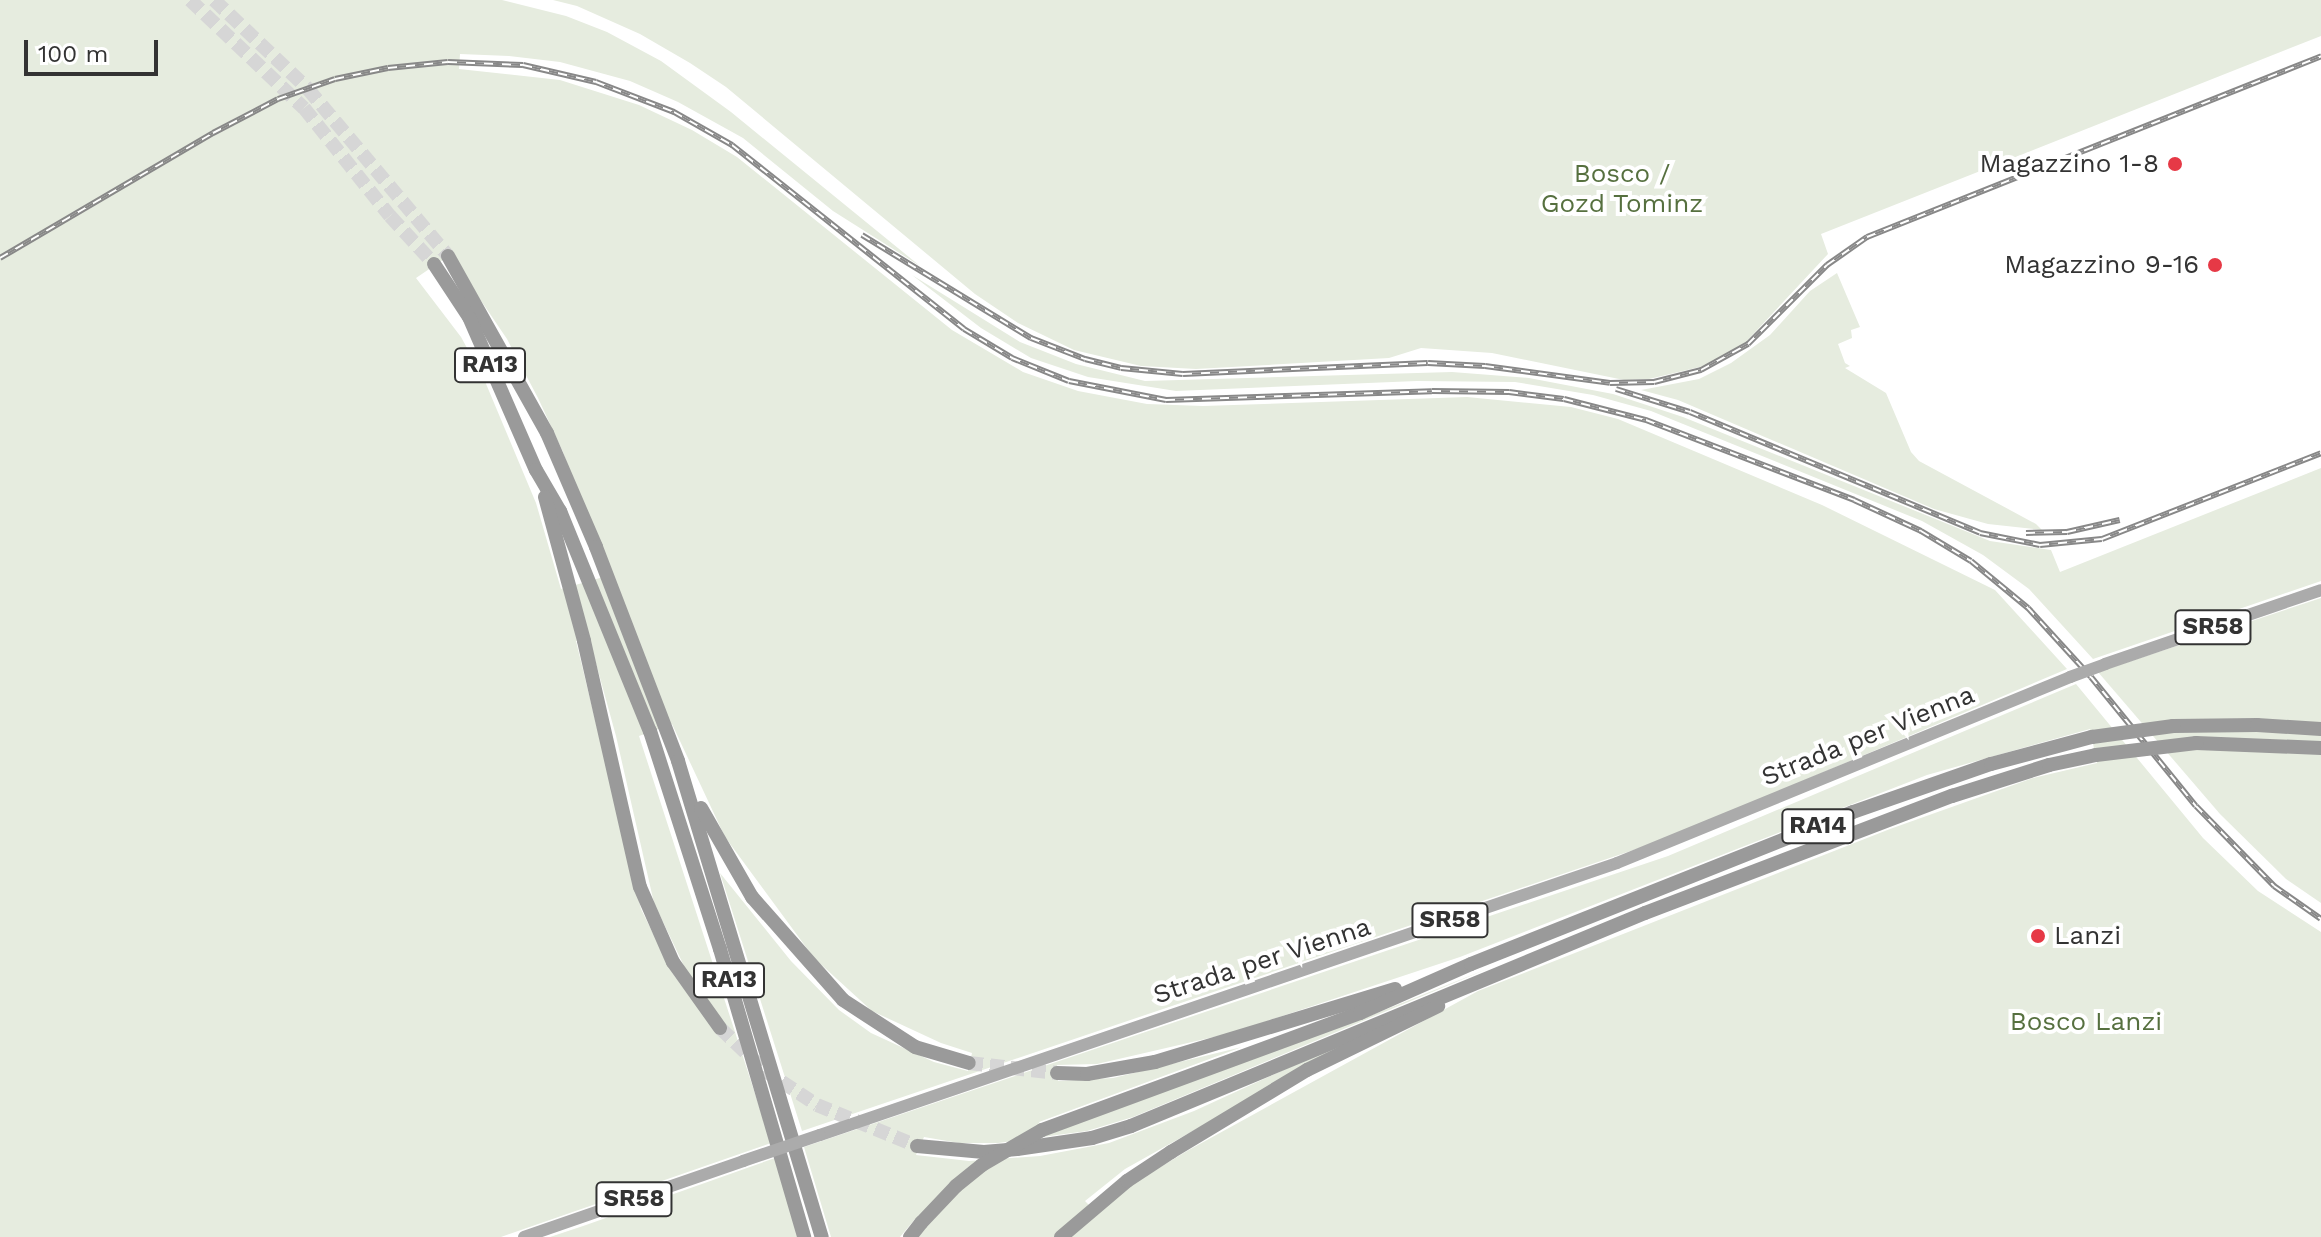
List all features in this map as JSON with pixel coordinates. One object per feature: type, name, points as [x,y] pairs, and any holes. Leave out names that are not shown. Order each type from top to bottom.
[{"type":"highway","name":"RA13","points":[[448,256],[547,433],[607,576],[657,729],[803,1233]]},
{"type":"highway","name":"RA13","points":[[434,264],[469,317],[536,470],[560,511],[657,729],[678,761],[822,1237]]},
{"type":"highway","points":[[536,470],[584,641],[640,887],[673,962],[720,1028]]},
{"type":"highway","name":"RA14","points":[[1471,964],[1853,812],[1980,768],[2092,737],[2173,726],[2257,725],[2321,729]]},
{"type":"highway","name":"RA14","points":[[1497,973],[1804,852],[1999,781],[2096,755],[2196,743],[2321,748]]},
{"type":"highway","points":[[678,761],[734,871],[774,926],[817,974],[843,1000],[915,1047],[969,1063]]},
{"type":"highway","points":[[1057,1073],[1120,1069],[1191,1053],[1471,964]]},
{"type":"highway","points":[[910,1237],[956,1186],[982,1165],[1042,1130],[1360,1013],[1471,964]]},
{"type":"highway","points":[[917,1146],[984,1152],[1052,1145],[1118,1130],[1497,973]]},
{"type":"highway","points":[[1061,1237],[1092,1208],[1148,1166],[1295,1078],[1478,988],[1497,973]]},
{"type":"main road","name":"Strada per Vienna","points":[[524,1237],[1617,863],[2070,677],[2321,590]]},
{"type":"green space","points":[[0,0],[502,0],[566,16],[607,32],[661,61],[731,112],[920,266],[833,211],[743,138],[678,102],[630,81],[560,62],[509,56],[460,54],[459,69],[560,80],[639,105],[692,130],[737,157],[952,330],[1023,372],[1078,391],[1147,404],[1203,406],[1467,397],[1571,407],[1618,419],[1822,505],[1995,590],[2067,669],[1666,839],[802,1131],[720,873],[791,961],[839,1010],[871,1033],[934,1062],[968,1071],[972,1053],[941,1043],[872,1011],[814,958],[725,837],[672,724],[639,736],[771,1143],[501,1237],[0,1237]],"holes":[[[450,255],[507,339],[538,398],[563,452],[607,576],[561,589],[536,503],[484,379],[461,337],[416,278]],[[589,638],[616,736],[654,903],[715,1031],[673,974],[641,909],[576,641]]]},
{"type":"green space","name":"Bosco / Gozd Tominz","points":[[553,0],[2321,0],[2321,36],[1821,234],[1828,254],[1745,343],[1704,366],[1649,379],[1624,380],[1492,353],[1421,348],[1389,358],[1196,369],[1141,366],[1074,350],[1018,323],[975,294],[726,87],[640,34],[577,6]]},
{"type":"green space","points":[[1837,273],[1860,327],[1851,330],[1852,338],[1838,344],[1845,363],[1850,366],[1845,368],[1886,393],[1911,452],[1919,461],[2042,530],[1988,524],[1934,509],[1678,400],[1641,390],[1699,379],[1731,363],[1770,335],[1810,291]]},
{"type":"green space","points":[[912,275],[1020,342],[1076,364],[1145,381],[1452,372],[1529,378],[1613,394],[1683,417],[1990,541],[2051,550],[2060,572],[2321,468],[2321,581],[2093,659],[2029,589],[1983,555],[1922,521],[1651,411],[1593,395],[1515,382],[1417,381],[1176,391],[1088,377],[1031,358],[981,328]]},
{"type":"green space","points":[[2321,598],[2321,903],[2286,879],[2220,814],[2098,672]]},
{"type":"green space","name":"Bosco Lanzi","points":[[2076,684],[2203,838],[2258,891],[2321,932],[2321,1237],[917,1237],[915,1219],[900,1237],[831,1237],[804,1147],[1668,856]],"holes":[[[2090,729],[2097,763],[2033,778],[1890,829],[1478,991],[1187,1151],[1134,1183],[1097,1213],[1085,1201],[1125,1169],[1380,1026],[1194,1111],[1109,1143],[1040,1156],[969,1161],[916,1155],[924,1137],[959,1143],[998,1143],[1087,1131],[1133,1117],[1492,967],[1367,1017],[1044,1134],[1039,1122],[1242,1047],[1113,1078],[1058,1081],[1057,1065],[1097,1064],[1231,1033],[1460,957],[1927,775]]]},
{"type":"green space","points":[[775,1158],[799,1237],[550,1237],[586,1225]]},
{"type":"tunnel","points":[[190,0],[304,108],[390,216],[434,264]]},
{"type":"tunnel","points":[[214,0],[308,89],[448,256]]},
{"type":"tunnel","points":[[720,1028],[764,1070],[817,1105],[917,1146]]},
{"type":"tunnel","points":[[969,1063],[1057,1073]]},
{"type":"railway","points":[[862,235],[1031,338],[1085,359],[1121,368],[1183,374],[1428,363],[1485,366],[1610,383],[1654,382],[1701,370],[1748,344],[1827,265],[1867,237],[2321,56]]},
{"type":"railway","points":[[0,258],[213,133],[278,99],[335,79],[388,68],[448,62],[523,65],[596,82],[674,112],[732,145],[964,329],[1012,358],[1069,381],[1166,400],[1432,391],[1509,392],[1564,399],[1646,420],[1854,500],[1921,531],[1971,561],[2028,608],[2091,677],[2196,806],[2274,886],[2321,919]]},
{"type":"railway","points":[[1616,389],[1690,412],[1980,533],[2040,545],[2102,539],[2321,453]]},
{"type":"railway","points":[[2026,533],[2067,532],[2120,520]]},
{"type":"place","name":"Magazzino 1-8","points":[[2175,164]]},
{"type":"place","name":"Magazzino 9-16","points":[[2215,265]]},
{"type":"place","name":"Lanzi","points":[[2038,936]]}]
